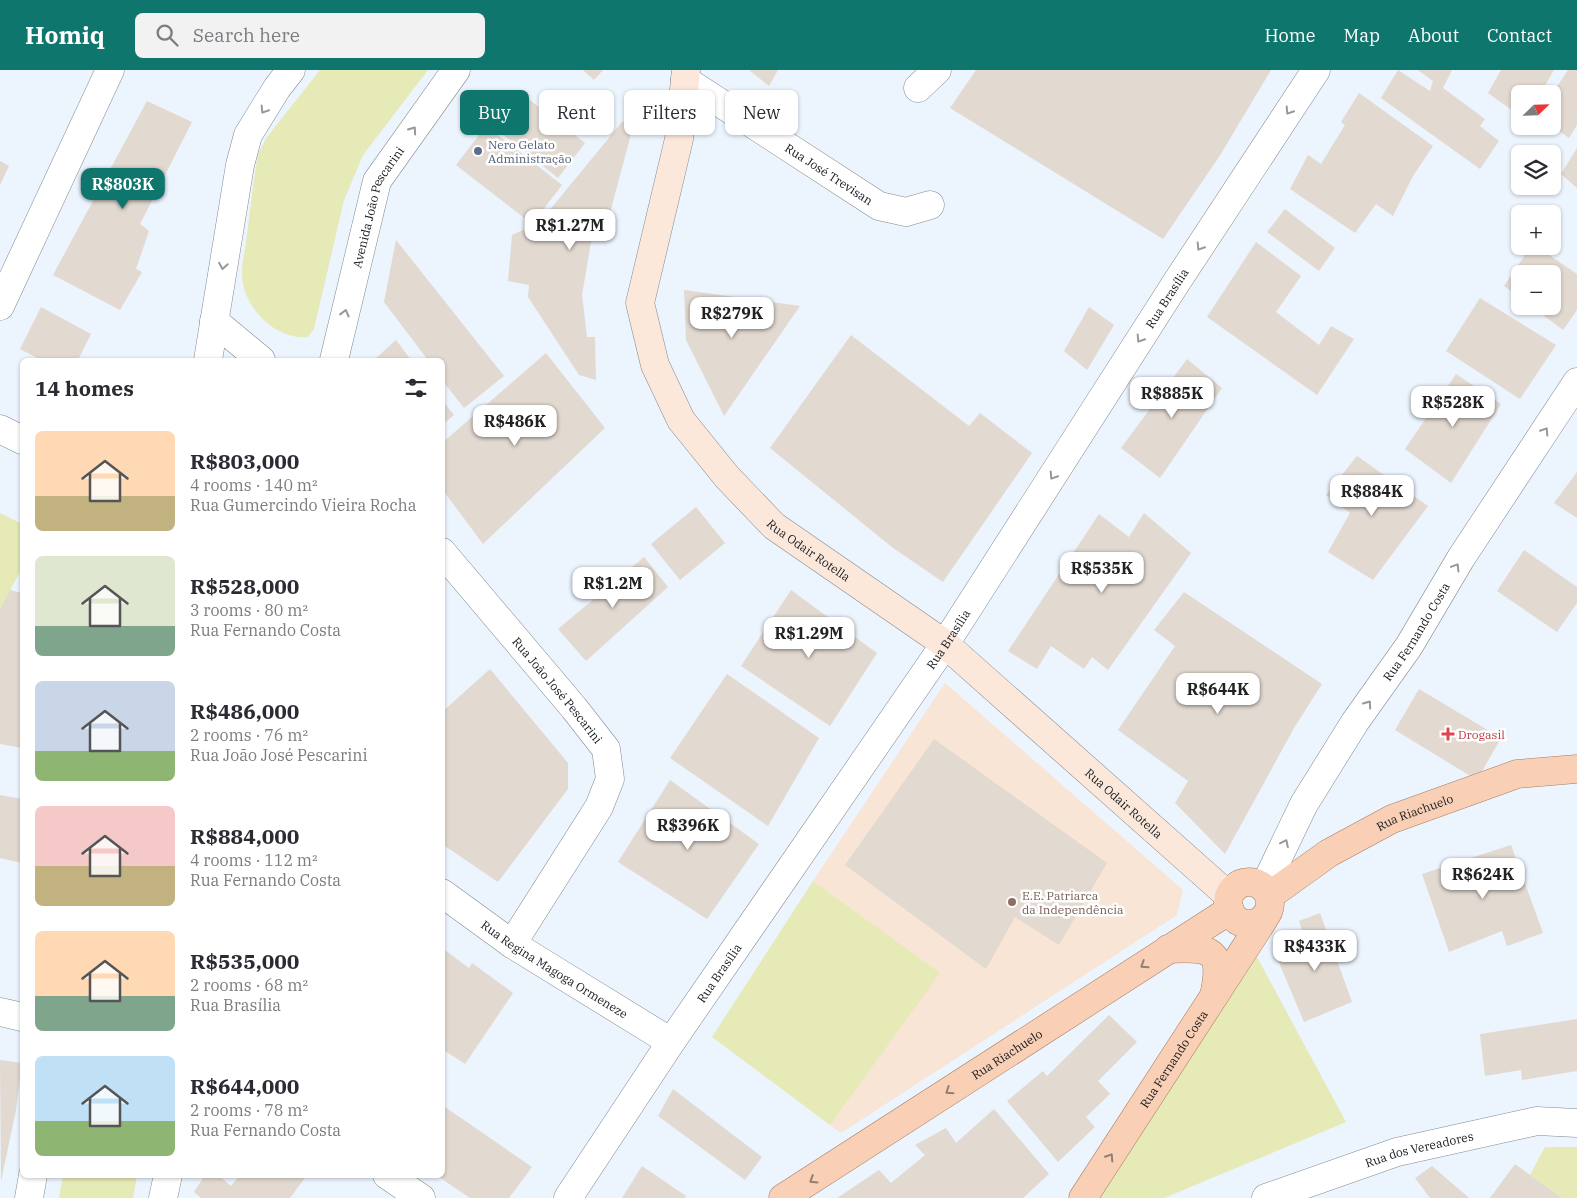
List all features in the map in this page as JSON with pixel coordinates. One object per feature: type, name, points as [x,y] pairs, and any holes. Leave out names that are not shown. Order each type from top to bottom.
[{"type":"main road","name":"Rua Odair Rotella","points":[[685,75],[679,140],[640,303],[655,365],[681,420],[727,477],[774,526],[945,644],[1230,903]]},
{"type":"main road","name":"Rua Riachuelo","points":[[1266,901],[1329,853],[1392,819],[1517,774],[1577,769]]},
{"type":"main road","points":[[1248,882],[1266,901],[1251,925],[1244,924],[1233,916],[1230,903],[1233,889],[1248,882]]},
{"type":"main road","name":"Rua Fernando Costa","points":[[1083,1198],[1213,1000],[1266,901]]},
{"type":"main road","name":"Rua Riachuelo","points":[[783,1198],[1168,949],[1230,903]]},
{"type":"main road","points":[[1168,949],[1197,948],[1210,953],[1218,963],[1219,974],[1213,1000]]},
{"type":"street","points":[[0,306],[110,70]]},
{"type":"street","points":[[208,358],[240,165],[248,135],[277,88],[291,70]]},
{"type":"street","name":"Avenida João Pescarini","points":[[334,358],[377,181],[456,70]]},
{"type":"street","name":"Rua Brasília","points":[[568,1198],[671,1042],[945,644],[1316,70]]},
{"type":"street","name":"Rua José Trevisan","points":[[685,75],[879,206],[906,212],[930,205]]},
{"type":"street","points":[[214,321],[259,358]]},
{"type":"street","name":"Rua Fernando Costa","points":[[1266,901],[1304,804],[1350,730],[1409,646],[1461,558],[1577,382]]},
{"type":"street","points":[[0,429],[20,439]]},
{"type":"street","name":"Rua João José Pescarini","points":[[445,556],[574,708],[606,750],[610,778],[599,807],[512,944]]},
{"type":"street","name":"Rua Regina Magoga Ormeneze","points":[[445,895],[512,944],[671,1042]]},
{"type":"street","points":[[0,1012],[20,1017]]},
{"type":"street","name":"Rua dos Vereadores","points":[[1266,1198],[1397,1152],[1537,1121],[1577,1123]]},
{"type":"street","points":[[29,1198],[32,1178]]},
{"type":"street","points":[[163,1198],[167,1178]]},
{"type":"street","points":[[391,1178],[421,1198]]},
{"type":"shaded area","name":"E.E. Patriarca da Independência","points":[[945,683],[1183,890],[1177,915],[841,1133],[830,1125],[939,973],[813,881]]},
{"type":"green space","points":[[320,70],[428,70],[363,155],[344,200],[314,329],[308,337],[296,337],[274,328],[255,311],[244,288],[242,267],[258,154],[267,137]]},
{"type":"green space","points":[[0,513],[20,523],[20,572],[0,609]]},
{"type":"green space","points":[[813,881],[940,973],[830,1125],[712,1037]]},
{"type":"green space","points":[[1257,957],[1346,1122],[1164,1198],[1096,1198]]},
{"type":"green space","points":[[1545,1147],[1577,1147],[1577,1198],[1562,1198],[1530,1175]]},
{"type":"green space","points":[[62,1178],[136,1178],[133,1198],[59,1198]]},
{"type":"building","points":[[583,70],[603,70],[594,80]]},
{"type":"building","points":[[749,70],[778,70],[769,86]]},
{"type":"building","points":[[976,70],[1271,70],[1219,157],[1163,239],[950,108]]},
{"type":"building","points":[[1398,70],[1430,91],[1433,81],[1418,70],[1452,70],[1443,88],[1485,119],[1480,126],[1499,141],[1480,169],[1381,98]]},
{"type":"building","points":[[1501,70],[1554,70],[1545,85],[1511,85],[1511,110],[1488,93]]},
{"type":"building","points":[[1568,70],[1577,70],[1577,125],[1569,138],[1561,132],[1561,85],[1558,85]]},
{"type":"building","points":[[1359,93],[1433,146],[1413,176],[1393,216],[1376,204],[1355,233],[1290,189],[1308,155],[1321,164],[1345,125],[1341,122]]},
{"type":"building","points":[[529,99],[539,107],[539,135],[575,135],[585,143],[558,178],[504,135],[529,135]]},
{"type":"building","points":[[147,101],[192,122],[140,224],[149,231],[136,269],[142,272],[120,310],[53,275]]},
{"type":"building","points":[[622,122],[624,122],[624,135],[631,135],[603,239],[592,236],[582,295],[587,337],[595,337],[596,380],[579,375],[528,297],[529,285],[508,281],[512,235],[539,223],[611,135],[614,135],[614,132]]},
{"type":"building","points":[[479,135],[498,135],[562,185],[532,224],[456,165]]},
{"type":"building","points":[[1577,148],[1577,188],[1561,174]]},
{"type":"building","points":[[0,161],[9,166],[0,185]]},
{"type":"building","points":[[1285,209],[1335,248],[1319,271],[1267,232]]},
{"type":"building","points":[[396,240],[504,376],[464,408],[445,384],[445,358],[426,358],[384,302]]},
{"type":"building","points":[[1256,242],[1301,276],[1276,312],[1319,345],[1331,326],[1354,339],[1317,395],[1207,317]]},
{"type":"building","points":[[1525,255],[1549,255],[1577,274],[1577,310],[1563,330],[1543,315],[1561,315],[1561,265],[1518,265]]},
{"type":"building","points":[[1511,276],[1511,291],[1504,286]]},
{"type":"building","points":[[684,290],[800,306],[724,416],[686,340]]},
{"type":"building","points":[[1480,298],[1556,345],[1520,399],[1446,351]]},
{"type":"building","points":[[41,307],[91,334],[79,358],[37,358],[20,349]]},
{"type":"building","points":[[1089,307],[1114,325],[1087,370],[1064,351]]},
{"type":"building","points":[[851,335],[969,426],[980,413],[1032,453],[943,582],[893,548],[770,448]]},
{"type":"building","points":[[396,340],[410,358],[376,358]]},
{"type":"building","points":[[546,353],[605,428],[483,544],[445,493],[445,440]]},
{"type":"building","points":[[1187,359],[1222,388],[1160,478],[1121,448]]},
{"type":"building","points":[[1456,374],[1501,404],[1451,483],[1405,449]]},
{"type":"building","points":[[445,404],[454,415],[445,422]]},
{"type":"building","points":[[1357,456],[1428,506],[1373,580],[1328,552],[1350,513],[1326,495]]},
{"type":"building","points":[[1577,472],[1577,518],[1554,503]]},
{"type":"building","points":[[696,507],[725,543],[680,580],[651,544]]},
{"type":"building","points":[[1144,513],[1191,553],[1108,670],[1092,657],[1084,669],[1051,646],[1037,669],[1008,651],[1099,514],[1129,537]]},
{"type":"building","points":[[1524,550],[1577,587],[1577,603],[1557,632],[1497,591]]},
{"type":"building","points":[[644,557],[668,587],[586,661],[558,629]]},
{"type":"building","points":[[10,590],[20,592],[20,748],[0,744],[0,609]]},
{"type":"building","points":[[791,590],[877,653],[830,726],[741,666]]},
{"type":"building","points":[[1184,592],[1322,684],[1294,728],[1225,854],[1175,803],[1188,781],[1118,730],[1175,646],[1154,630]]},
{"type":"building","points":[[490,669],[568,763],[568,789],[498,882],[445,846],[445,709]]},
{"type":"building","points":[[727,674],[819,738],[768,826],[670,758]]},
{"type":"building","name":"Drogasil","points":[[1419,689],[1501,738],[1477,780],[1395,730]]},
{"type":"building","points":[[934,739],[1107,863],[1059,945],[1015,917],[986,969],[845,865]]},
{"type":"building","points":[[670,780],[759,844],[707,919],[618,862]]},
{"type":"building","points":[[0,795],[20,799],[20,863],[0,858]]},
{"type":"building","points":[[1511,845],[1543,933],[1507,946],[1502,931],[1449,952],[1422,874]]},
{"type":"building","points":[[1320,913],[1352,1002],[1304,1022],[1277,958],[1307,944],[1299,921]]},
{"type":"building","points":[[445,950],[469,968],[472,963],[513,993],[465,1064],[445,1051]]},
{"type":"building","points":[[1109,1015],[1137,1042],[1098,1081],[1110,1094],[1086,1117],[1095,1127],[1058,1162],[1007,1101],[1043,1071],[1047,1076]]},
{"type":"building","points":[[1577,1019],[1577,1071],[1522,1080],[1521,1070],[1485,1076],[1480,1034]]},
{"type":"building","points":[[0,1060],[20,1063],[16,1110],[1,1181]]},
{"type":"building","points":[[673,1089],[762,1157],[745,1180],[658,1116]]},
{"type":"building","points":[[445,1107],[532,1167],[509,1198],[470,1198],[440,1178],[445,1178]]},
{"type":"building","points":[[994,1109],[1049,1174],[1023,1198],[837,1198],[879,1170],[891,1183],[925,1155],[915,1145],[946,1128],[956,1143]]},
{"type":"building","points":[[1515,1164],[1541,1183],[1562,1198],[1490,1198]]},
{"type":"building","points":[[642,1166],[686,1196],[685,1198],[622,1198]]},
{"type":"building","points":[[1432,1166],[1469,1198],[1430,1198],[1415,1178]]},
{"type":"building","points":[[203,1178],[222,1178],[231,1186],[238,1178],[305,1178],[290,1198],[201,1198],[194,1192]]},
{"type":"place","name":"Nero Gelato Administração","points":[[478,151]]},
{"type":"place","name":"Drogasil","points":[[1448,734]]},
{"type":"place","name":"E.E. Patriarca da Independência","points":[[1012,902]]}]
